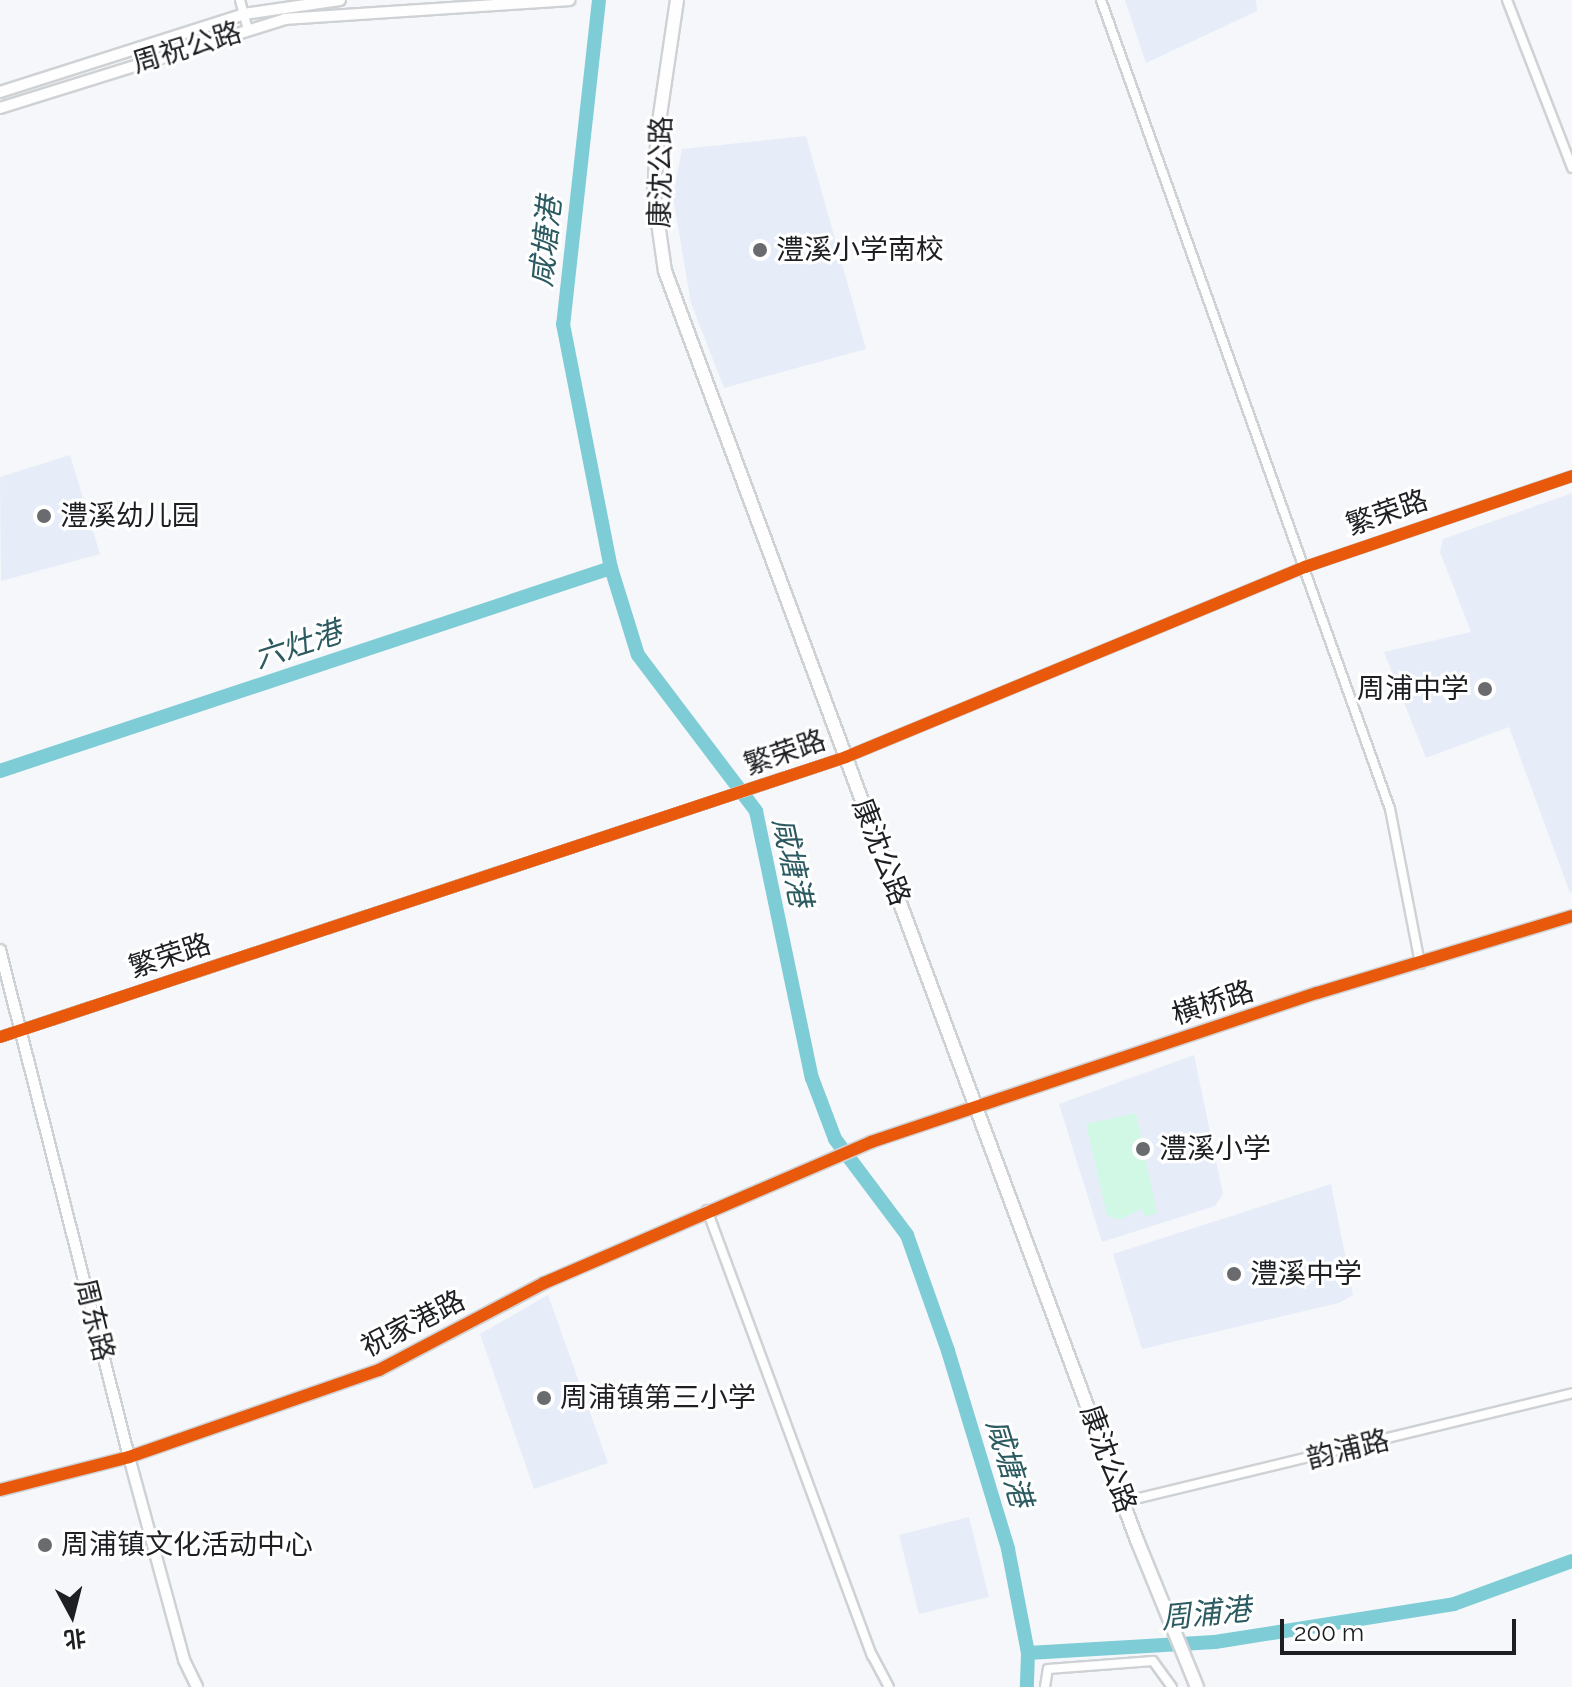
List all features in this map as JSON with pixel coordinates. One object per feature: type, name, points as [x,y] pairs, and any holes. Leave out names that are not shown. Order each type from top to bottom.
[{"type":"main road","name":"康沈公路","points":[[677,0],[658,128],[654,195],[665,271],[1123,1502],[1184,1662],[1197,1687]]},
{"type":"street","points":[[240,0],[248,30]]},
{"type":"street","name":"周祝公路","points":[[0,92],[244,14],[340,0]]},
{"type":"street","name":"周祝公路","points":[[0,108],[248,30],[351,11],[568,0]]},
{"type":"street","points":[[1101,0],[1390,809],[1420,964]]},
{"type":"street","points":[[1507,0],[1572,168]]},
{"type":"street","name":"繁荣路","points":[[0,1037],[846,757],[1305,567],[1572,476]]},
{"type":"street","name":"横桥路","points":[[830,1158],[976,1105],[1572,916]]},
{"type":"street","name":"周东路","points":[[0,950],[129,1457],[184,1660],[197,1687]]},
{"type":"street","name":"祝家港路","points":[[0,1490],[129,1457],[379,1370],[544,1283],[830,1158]]},
{"type":"street","points":[[707,1210],[872,1655],[889,1687]]},
{"type":"street","name":"韵浦路","points":[[1123,1502],[1572,1393]]},
{"type":"street","points":[[1045,1687],[1048,1669],[1153,1661],[1172,1687]]},
{"type":"shaded area","points":[[1125,0],[1256,0],[1257,11],[1146,63]]},
{"type":"shaded area","name":"澧溪小学南校","points":[[806,136],[866,349],[724,388],[691,303],[673,197],[682,149]]},
{"type":"shaded area","name":"澧溪幼儿园","points":[[70,455],[100,554],[1,581],[0,477]]},
{"type":"shaded area","name":"周浦中学","points":[[1572,493],[1570,893],[1509,727],[1426,758],[1384,652],[1471,632],[1440,552],[1443,539]]},
{"type":"shaded area","name":"澧溪小学","points":[[1194,1055],[1223,1194],[1215,1206],[1102,1242],[1059,1104]]},
{"type":"shaded area","name":"澧溪中学","points":[[1331,1184],[1353,1295],[1339,1303],[1142,1349],[1113,1254]]},
{"type":"shaded area","name":"周浦镇第三小学","points":[[548,1295],[608,1463],[534,1489],[480,1334]]},
{"type":"shaded area","points":[[969,1517],[989,1597],[919,1614],[899,1535]]},
{"type":"green space","points":[[1136,1113],[1157,1213],[1145,1217],[1141,1209],[1119,1220],[1107,1215],[1086,1124]]},
{"type":"waterway","name":"咸塘港","points":[[599,0],[563,324],[611,568],[638,655],[756,811],[812,1078],[835,1139],[907,1235],[948,1351],[1008,1549],[1028,1653],[1027,1687]]},
{"type":"waterway","name":"六灶港","points":[[0,771],[611,568]]},
{"type":"waterway","name":"周浦港","points":[[1028,1653],[1215,1642],[1454,1604],[1572,1561]]},
{"type":"cycle path","points":[[0,1037],[846,757],[1305,567],[1572,476]]},
{"type":"cycle path","points":[[0,1490],[129,1457],[379,1370],[544,1283],[871,1142],[1317,993],[1572,916]]},
{"type":"place","name":"澧溪小学南校","points":[[760,250]]},
{"type":"place","name":"澧溪幼儿园","points":[[44,516]]},
{"type":"place","name":"周浦中学","points":[[1485,689]]},
{"type":"place","name":"澧溪小学","points":[[1143,1149]]},
{"type":"place","name":"澧溪中学","points":[[1234,1274]]},
{"type":"place","name":"周浦镇第三小学","points":[[544,1398]]},
{"type":"place","name":"周浦镇文化活动中心","points":[[45,1545]]}]
